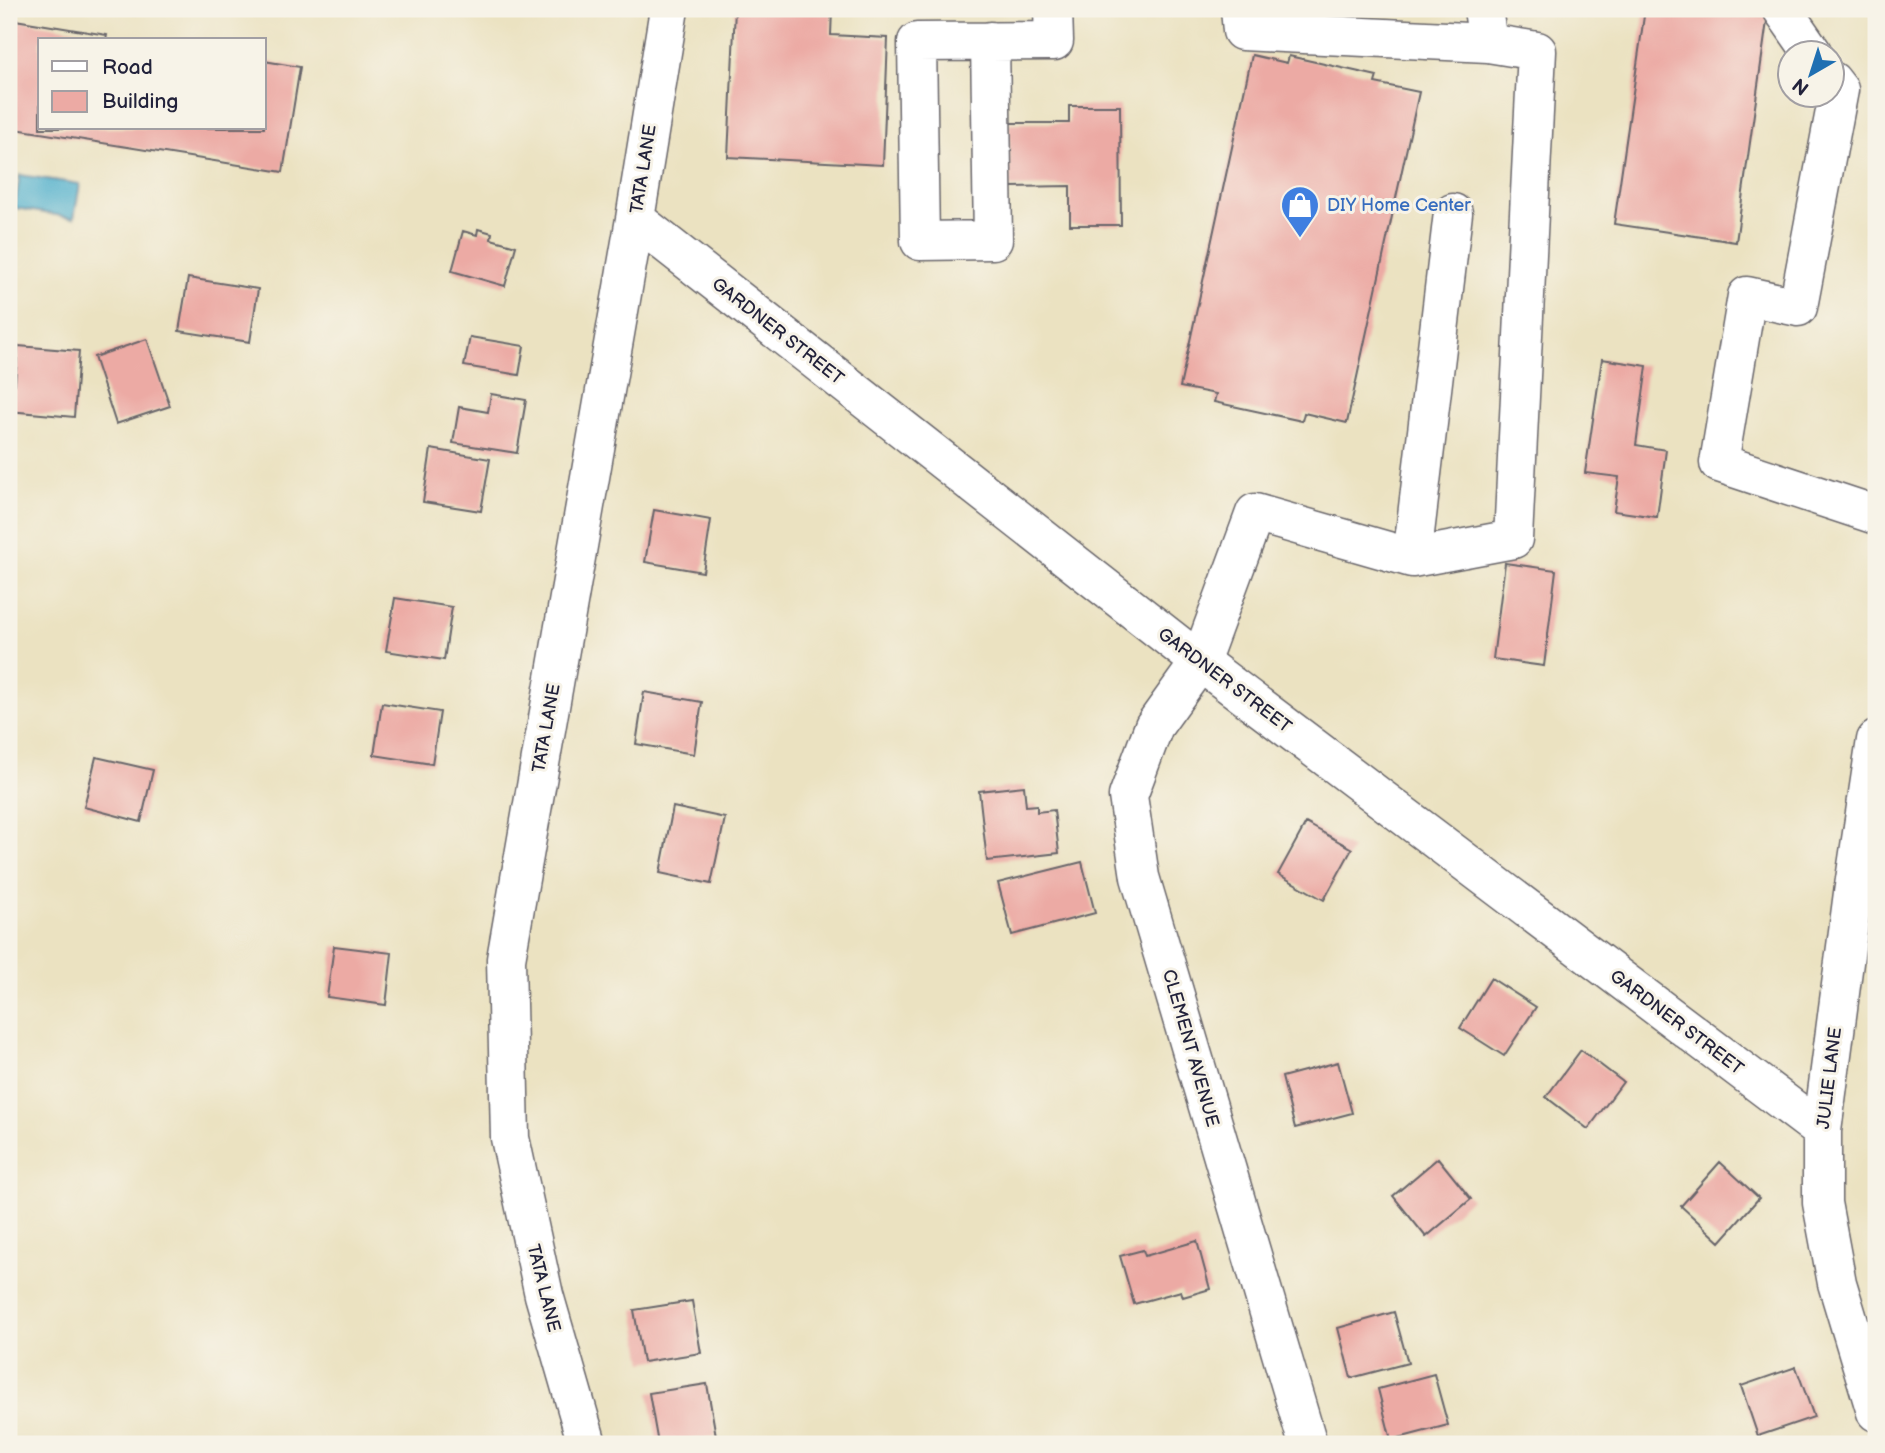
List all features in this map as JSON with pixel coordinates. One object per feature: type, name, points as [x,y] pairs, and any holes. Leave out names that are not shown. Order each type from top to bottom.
[{"type":"street","name":"TATA LANE","points":[[587,1444],[544,1295],[510,1138],[506,959],[669,9]]},
{"type":"street","points":[[990,41],[993,240],[919,241],[917,42],[990,41],[1054,41],[1053,9]]},
{"type":"street","points":[[1240,9],[1241,31],[1486,26],[1537,51],[1513,539],[1412,558],[1452,213]]},
{"type":"street","points":[[1782,9],[1802,38]]},
{"type":"street","points":[[1836,108],[1798,307],[1747,296],[1719,464],[1876,514]]},
{"type":"street","name":"GARDNER STREET","points":[[635,219],[1200,662],[1822,1131]]},
{"type":"street","name":"CLEMENT AVENUE","points":[[1308,1444],[1140,877],[1128,796],[1154,726],[1200,662],[1255,513],[1412,558]]},
{"type":"street","name":"JULIE LANE","points":[[1876,740],[1865,897],[1822,1131],[1822,1203],[1837,1283],[1876,1412]]},
{"type":"water","points":[[20,175],[80,184],[74,218],[15,208]]},
{"type":"building","points":[[735,9],[832,9],[831,35],[888,38],[883,165],[728,157]]},
{"type":"building","points":[[1645,9],[1729,9],[1768,14],[1736,242],[1614,224]]},
{"type":"building","points":[[9,19],[107,35],[106,38],[38,38],[38,130],[266,130],[266,61],[300,67],[283,172],[9,128]]},
{"type":"building","name":"DIY Home Center","points":[[1252,55],[1287,63],[1289,56],[1377,76],[1375,83],[1419,92],[1347,423],[1304,413],[1302,421],[1214,402],[1216,394],[1180,387]]},
{"type":"building","points":[[1069,106],[1120,106],[1121,225],[1070,225],[1070,186],[1010,187],[1009,123],[1069,123]]},
{"type":"building","points":[[478,229],[492,233],[491,239],[516,246],[505,286],[452,271],[463,231],[477,235]]},
{"type":"building","points":[[188,278],[258,289],[250,342],[179,331]]},
{"type":"building","points":[[470,337],[524,346],[519,375],[464,366]]},
{"type":"building","points":[[147,339],[170,406],[116,424],[94,357]]},
{"type":"building","points":[[18,346],[79,351],[74,417],[9,411],[9,384],[15,384]]},
{"type":"building","points":[[1602,359],[1647,366],[1636,445],[1666,450],[1657,517],[1614,511],[1619,477],[1585,473]]},
{"type":"building","points":[[491,394],[526,400],[517,453],[453,443],[459,407],[488,412]]},
{"type":"building","points":[[431,449],[490,459],[481,511],[423,502]]},
{"type":"building","points":[[654,510],[711,520],[703,572],[645,562]]},
{"type":"building","points":[[1505,563],[1556,570],[1544,666],[1493,659]]},
{"type":"building","points":[[395,598],[452,607],[444,660],[386,651]]},
{"type":"building","points":[[644,692],[702,702],[694,754],[636,744]]},
{"type":"building","points":[[382,703],[440,712],[432,764],[374,755]]},
{"type":"building","points":[[96,757],[153,770],[141,822],[84,807]]},
{"type":"building","points":[[1024,786],[1026,806],[1037,805],[1037,812],[1054,810],[1059,853],[987,861],[979,791]]},
{"type":"building","points":[[673,807],[725,818],[711,884],[660,873]]},
{"type":"building","points":[[1306,823],[1352,849],[1324,900],[1278,874]]},
{"type":"building","points":[[1082,862],[1095,913],[1012,935],[998,883]]},
{"type":"building","points":[[334,946],[392,953],[386,1005],[327,997]]},
{"type":"building","points":[[1491,978],[1536,1007],[1504,1056],[1460,1028]]},
{"type":"building","points":[[1581,1050],[1623,1082],[1588,1129],[1546,1097]]},
{"type":"building","points":[[1338,1062],[1352,1113],[1295,1128],[1282,1077]]},
{"type":"building","points":[[1438,1158],[1471,1199],[1426,1237],[1393,1196]]},
{"type":"building","points":[[1720,1162],[1759,1198],[1720,1242],[1681,1206]]},
{"type":"building","points":[[1197,1241],[1210,1289],[1183,1297],[1181,1291],[1134,1304],[1120,1256],[1143,1250],[1145,1256]]},
{"type":"building","points":[[692,1301],[701,1353],[643,1362],[634,1310]]},
{"type":"building","points":[[1394,1312],[1408,1363],[1351,1378],[1338,1328]]},
{"type":"building","points":[[1796,1367],[1814,1417],[1758,1436],[1741,1386]]},
{"type":"building","points":[[1434,1374],[1448,1425],[1391,1440],[1378,1389]]},
{"type":"building","points":[[707,1384],[716,1436],[658,1444],[649,1393]]},
{"type":"place","name":"DIY Home Center","points":[[1300,239]]}]
